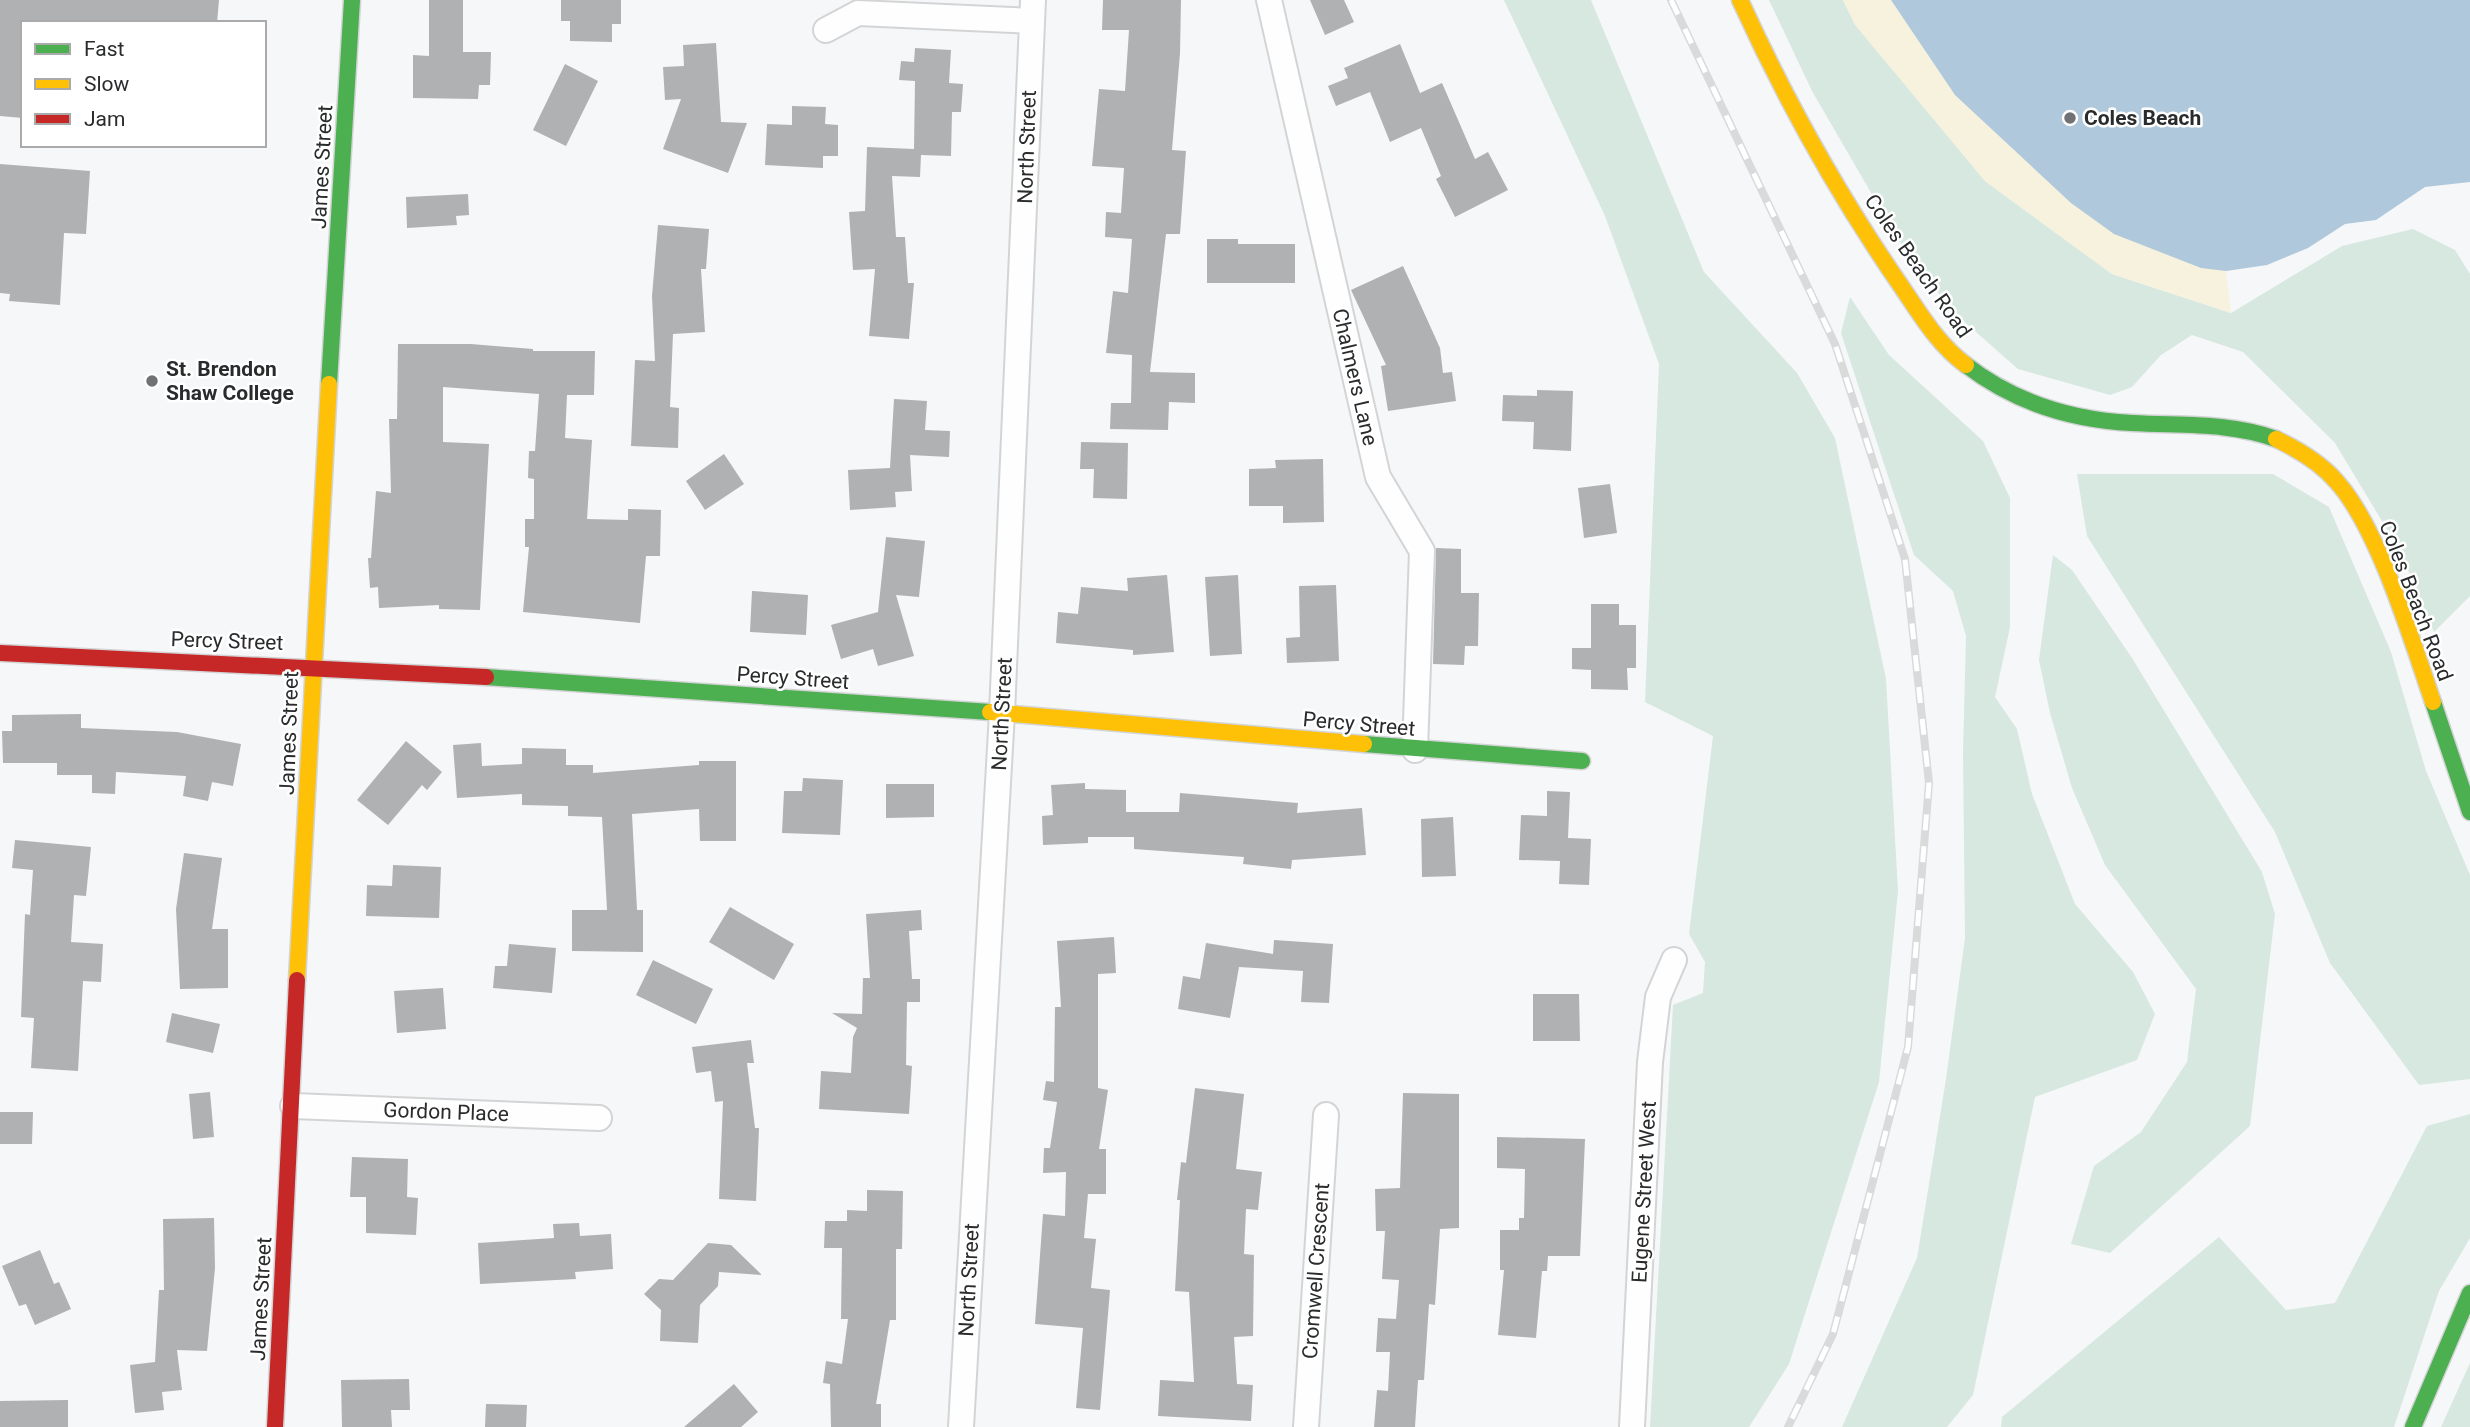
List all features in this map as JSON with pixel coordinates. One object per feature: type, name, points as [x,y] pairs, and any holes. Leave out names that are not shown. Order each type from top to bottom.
[{"type":"street","name":"James Street","points":[[275,1427],[313,665],[352,0]]},
{"type":"street","name":"Chalmers Lane","points":[[1269,0],[1378,477],[1422,551],[1415,750]]},
{"type":"street","name":"Coles Beach Road","points":[[1740,0],[1773,75],[1871,244],[1936,335],[1959,360],[1984,379],[2040,407],[2099,421],[2241,427],[2267,433],[2290,443],[2330,474],[2367,527],[2408,630],[2470,812]]},
{"type":"street","points":[[826,30],[858,13],[1033,11]]},
{"type":"street","name":"North Street","points":[[961,1427],[1002,713],[1033,11]]},
{"type":"street","name":"Percy Street","points":[[0,653],[313,665],[1002,713],[1415,750],[1582,761]]},
{"type":"street","name":"Eugene Street West","points":[[1632,1427],[1650,1062],[1658,997],[1674,960]]},
{"type":"street","name":"Gordon Place","points":[[293,1106],[599,1118]]},
{"type":"street","name":"Cromwell Crescent","points":[[1306,1427],[1326,1115]]},
{"type":"street","points":[[2413,1427],[2438,1362],[2470,1293]]},
{"type":"shaded area","points":[[1504,0],[1591,0],[1704,272],[1797,373],[1835,438],[1886,679],[1898,891],[1879,1082],[1789,1364],[1749,1427],[1650,1427],[1673,1005],[1703,993],[1705,962],[1689,934],[1713,736],[1645,702],[1659,364],[1605,216]]},
{"type":"shaded area","points":[[1769,0],[1843,0],[1856,25],[1985,181],[2112,274],[2231,313],[2342,246],[2413,229],[2455,250],[2470,274],[2470,596],[2434,632],[2400,551],[2335,443],[2243,352],[2192,335],[2161,355],[2132,387],[2110,395],[2018,369],[1951,310],[1899,241],[1812,91]]},
{"type":"shaded area","points":[[1850,297],[1889,355],[1983,441],[2010,498],[2010,627],[1995,697],[2017,729],[2032,794],[2075,904],[2133,972],[2155,1014],[2137,1060],[2035,1097],[1973,1395],[1947,1427],[1842,1427],[1917,1258],[1946,1079],[1965,938],[1963,752],[1966,636],[1953,591],[1914,555],[1841,333]]},
{"type":"shaded area","points":[[2077,474],[2273,474],[2329,507],[2391,652],[2426,771],[2470,875],[2470,1079],[2419,1085],[2330,963],[2275,832],[2087,536]]},
{"type":"shaded area","points":[[2053,555],[2072,570],[2132,658],[2262,872],[2275,914],[2250,1126],[2110,1253],[2071,1244],[2094,1166],[2141,1132],[2187,1062],[2196,989],[2105,865],[2072,788],[2050,713],[2039,660]]},
{"type":"shaded area","points":[[2470,1114],[2470,1238],[2439,1291],[2394,1427],[2001,1427],[2002,1417],[2219,1237],[2286,1310],[2335,1303],[2427,1126]]},
{"type":"shaded area","points":[[2470,1363],[2470,1427],[2441,1427]]},
{"type":"sand","name":"Coles Beach","points":[[1843,0],[2167,0],[2199,55],[2231,313],[2112,274],[1985,181],[1855,25]]},
{"type":"water","points":[[1891,0],[2470,0],[2470,182],[2425,187],[2376,220],[2345,224],[2308,248],[2267,265],[2226,271],[2201,268],[2114,234],[2071,203],[1955,95]]},
{"type":"building","points":[[0,0],[219,0],[217,21],[21,21],[21,118],[0,116]]},
{"type":"building","points":[[429,0],[463,0],[463,52],[491,52],[490,85],[479,85],[478,99],[413,98],[413,55],[429,56]]},
{"type":"building","points":[[561,0],[621,0],[621,24],[612,24],[612,42],[570,41],[570,21],[561,21]]},
{"type":"building","points":[[1103,0],[1181,0],[1180,53],[1172,150],[1186,151],[1180,234],[1166,234],[1150,372],[1195,373],[1195,403],[1169,402],[1168,430],[1110,429],[1111,403],[1131,403],[1132,355],[1106,353],[1113,291],[1128,293],[1132,239],[1105,237],[1106,212],[1121,213],[1124,168],[1092,166],[1099,89],[1125,91],[1129,30],[1102,30]]},
{"type":"building","points":[[1310,0],[1344,0],[1354,22],[1325,35]]},
{"type":"building","points":[[716,43],[721,122],[747,123],[728,173],[663,149],[681,99],[665,100],[663,67],[684,66],[683,45]]},
{"type":"building","points":[[1400,44],[1420,93],[1442,83],[1475,159],[1488,152],[1508,190],[1455,217],[1436,179],[1441,176],[1421,128],[1390,142],[1370,92],[1336,106],[1328,86],[1348,78],[1344,68]]},
{"type":"building","points":[[915,48],[951,50],[949,83],[963,84],[961,112],[952,112],[951,156],[921,155],[920,177],[892,176],[896,237],[905,237],[908,283],[914,283],[909,339],[869,336],[875,269],[853,270],[849,212],[865,211],[867,147],[914,149],[915,81],[899,80],[901,61],[914,62]]},
{"type":"building","points":[[565,64],[598,81],[566,146],[533,130]]},
{"type":"building","points":[[792,106],[826,107],[825,124],[838,125],[838,156],[823,156],[823,168],[765,165],[767,124],[792,125]]},
{"type":"building","points":[[0,164],[90,171],[86,234],[64,233],[60,305],[9,301],[10,294],[0,293]]},
{"type":"building","points":[[468,194],[469,215],[456,216],[457,225],[407,228],[406,197]]},
{"type":"building","points":[[658,225],[709,229],[706,269],[701,269],[705,332],[673,334],[670,407],[679,408],[678,448],[631,446],[635,360],[655,361],[652,296]]},
{"type":"building","points":[[1207,239],[1238,239],[1238,244],[1295,244],[1295,283],[1207,283]]},
{"type":"building","points":[[1403,266],[1440,348],[1443,373],[1452,372],[1456,401],[1388,411],[1381,366],[1386,365],[1351,290]]},
{"type":"building","points":[[398,344],[471,344],[533,351],[595,351],[594,395],[567,395],[565,438],[592,440],[587,519],[628,520],[628,509],[661,510],[660,556],[646,556],[640,623],[523,612],[529,547],[525,547],[525,519],[534,519],[534,479],[528,478],[529,451],[535,451],[539,394],[443,387],[443,442],[489,444],[480,610],[439,609],[439,605],[379,608],[378,587],[370,588],[368,558],[371,558],[376,491],[391,493],[389,419],[397,419]]},
{"type":"building","points":[[1537,390],[1573,391],[1571,451],[1533,449],[1534,422],[1502,421],[1503,395],[1537,396]]},
{"type":"building","points":[[894,399],[927,401],[925,430],[950,431],[949,457],[910,455],[912,491],[895,492],[896,507],[850,510],[848,470],[890,468]]},
{"type":"building","points":[[1081,442],[1128,443],[1127,499],[1093,498],[1094,469],[1080,469]]},
{"type":"building","points":[[724,454],[744,484],[705,510],[686,481]]},
{"type":"building","points":[[1323,459],[1324,522],[1283,523],[1283,506],[1249,506],[1249,469],[1276,468],[1275,460]]},
{"type":"building","points":[[1610,484],[1617,533],[1584,538],[1578,488]]},
{"type":"building","points":[[886,537],[925,541],[919,597],[896,595],[914,656],[878,666],[873,649],[841,659],[831,625],[878,612]]},
{"type":"building","points":[[1436,548],[1461,549],[1461,593],[1479,593],[1478,646],[1465,646],[1464,665],[1433,664]]},
{"type":"building","points":[[1167,575],[1174,652],[1133,655],[1133,650],[1056,643],[1058,612],[1078,614],[1081,587],[1128,591],[1127,578]]},
{"type":"building","points":[[1238,575],[1242,654],[1210,656],[1205,577]]},
{"type":"building","points":[[1336,585],[1339,661],[1287,663],[1286,638],[1300,637],[1299,586]]},
{"type":"building","points":[[752,591],[808,595],[806,635],[750,632]]},
{"type":"building","points":[[1591,604],[1619,604],[1619,625],[1636,625],[1636,668],[1627,668],[1628,690],[1591,689],[1591,670],[1572,669],[1572,648],[1591,648]]},
{"type":"building","points":[[81,714],[81,728],[177,732],[241,744],[233,786],[212,782],[208,801],[183,796],[186,776],[116,772],[115,794],[92,793],[92,775],[57,775],[57,763],[3,763],[2,731],[12,731],[12,715]]},
{"type":"building","points":[[406,741],[442,772],[427,790],[422,785],[388,825],[357,800]]},
{"type":"building","points":[[481,743],[482,766],[522,764],[522,748],[566,749],[566,765],[593,765],[593,773],[699,765],[699,761],[736,761],[736,841],[700,841],[699,809],[632,814],[637,910],[643,910],[643,952],[572,951],[572,910],[607,910],[602,817],[568,816],[568,806],[522,805],[522,794],[457,798],[453,745]]},
{"type":"building","points":[[803,778],[843,780],[840,835],[782,833],[784,791],[802,791]]},
{"type":"building","points":[[1085,783],[1085,789],[1126,790],[1126,812],[1179,812],[1180,793],[1298,803],[1297,813],[1362,808],[1366,855],[1292,860],[1291,869],[1243,864],[1244,857],[1134,849],[1134,837],[1088,837],[1088,843],[1043,845],[1042,816],[1053,815],[1051,785]]},
{"type":"building","points":[[886,784],[934,784],[934,817],[886,818]]},
{"type":"building","points":[[1547,791],[1570,792],[1568,838],[1591,839],[1589,885],[1559,884],[1560,861],[1519,860],[1521,815],[1547,816]]},
{"type":"building","points":[[1453,817],[1456,876],[1422,877],[1421,819]]},
{"type":"building","points":[[15,840],[91,847],[86,896],[74,895],[71,942],[103,944],[101,982],[83,981],[78,1071],[31,1068],[34,1018],[21,1017],[25,914],[30,915],[33,870],[12,868]]},
{"type":"building","points":[[184,853],[222,858],[212,929],[228,929],[228,988],[180,989],[176,909]]},
{"type":"building","points":[[393,865],[441,867],[439,918],[366,916],[367,885],[392,886]]},
{"type":"building","points":[[730,907],[794,944],[774,980],[709,942]]},
{"type":"building","points":[[921,910],[922,930],[909,931],[912,979],[920,979],[920,1002],[907,1002],[906,1065],[912,1066],[909,1114],[819,1109],[821,1071],[851,1073],[853,1037],[857,1028],[832,1013],[862,1014],[863,978],[870,978],[866,914]]},
{"type":"building","points":[[1114,937],[1116,973],[1098,974],[1098,1088],[1108,1090],[1099,1149],[1106,1149],[1106,1194],[1088,1194],[1084,1238],[1096,1239],[1091,1288],[1110,1290],[1100,1410],[1076,1408],[1083,1328],[1035,1324],[1043,1214],[1065,1216],[1066,1172],[1043,1173],[1044,1148],[1050,1148],[1057,1102],[1043,1100],[1046,1081],[1054,1082],[1055,1007],[1061,1007],[1057,941]]},
{"type":"building","points":[[1274,940],[1333,944],[1329,1003],[1301,1002],[1303,971],[1239,967],[1230,1018],[1178,1009],[1183,976],[1200,979],[1206,943],[1273,954]]},
{"type":"building","points":[[509,944],[556,948],[552,993],[493,988],[495,966],[507,966]]},
{"type":"building","points":[[653,960],[713,989],[696,1024],[636,995]]},
{"type":"building","points":[[443,988],[446,1029],[397,1033],[394,991]]},
{"type":"building","points":[[1533,994],[1579,994],[1580,1041],[1533,1041]]},
{"type":"building","points":[[172,1013],[220,1024],[213,1053],[166,1042]]},
{"type":"building","points":[[751,1040],[754,1063],[747,1063],[755,1128],[759,1128],[756,1201],[719,1199],[723,1101],[715,1102],[711,1071],[696,1073],[692,1047]]},
{"type":"building","points":[[1195,1088],[1244,1094],[1236,1169],[1262,1172],[1258,1210],[1246,1209],[1244,1254],[1254,1255],[1253,1336],[1234,1337],[1237,1384],[1253,1385],[1251,1421],[1158,1416],[1160,1380],[1194,1382],[1189,1292],[1175,1291],[1180,1200],[1177,1200],[1181,1162],[1186,1163]]},
{"type":"building","points":[[210,1092],[214,1137],[193,1139],[189,1094]]},
{"type":"building","points":[[1403,1093],[1459,1094],[1459,1228],[1440,1229],[1435,1305],[1429,1304],[1424,1380],[1418,1380],[1415,1427],[1374,1427],[1377,1390],[1388,1391],[1390,1352],[1376,1352],[1378,1318],[1396,1319],[1399,1280],[1382,1279],[1385,1231],[1376,1231],[1375,1189],[1400,1188]]},
{"type":"building","points":[[0,1112],[33,1112],[32,1144],[0,1144]]},
{"type":"building","points":[[1497,1137],[1585,1139],[1580,1256],[1548,1256],[1547,1271],[1542,1271],[1536,1338],[1498,1335],[1504,1270],[1500,1270],[1500,1230],[1519,1230],[1519,1218],[1524,1218],[1525,1169],[1497,1168]]},
{"type":"building","points":[[352,1157],[408,1159],[407,1197],[418,1198],[416,1235],[366,1233],[366,1197],[350,1197]]},
{"type":"building","points":[[867,1190],[903,1191],[902,1249],[896,1249],[896,1320],[890,1320],[876,1404],[881,1404],[881,1427],[831,1427],[830,1384],[823,1383],[826,1361],[842,1364],[848,1319],[841,1319],[842,1248],[824,1248],[825,1221],[847,1221],[847,1210],[867,1211]]},
{"type":"building","points":[[214,1218],[215,1268],[207,1351],[177,1350],[182,1390],[162,1392],[164,1410],[135,1413],[130,1365],[155,1362],[159,1290],[164,1290],[163,1219]]},
{"type":"building","points":[[579,1223],[580,1236],[611,1234],[613,1269],[575,1272],[576,1279],[480,1284],[478,1243],[554,1238],[553,1224]]},
{"type":"building","points":[[708,1243],[731,1245],[762,1275],[719,1272],[718,1286],[700,1305],[698,1343],[660,1341],[661,1310],[644,1294],[659,1279],[673,1280]]},
{"type":"building","points":[[40,1250],[54,1284],[59,1282],[71,1309],[35,1325],[26,1304],[19,1306],[2,1266]]},
{"type":"building","points":[[409,1379],[410,1410],[391,1410],[392,1427],[342,1427],[341,1380]]},
{"type":"building","points":[[734,1384],[758,1412],[741,1427],[684,1427]]},
{"type":"building","points":[[68,1400],[68,1427],[0,1427],[0,1401]]},
{"type":"building","points":[[486,1404],[527,1405],[526,1427],[485,1427]]},
{"type":"railway","points":[[1671,0],[1835,344],[1905,559],[1929,783],[1908,1047],[1833,1334],[1788,1427]]},
{"type":"traffic: fast","points":[[329,384],[352,0]]},
{"type":"traffic: fast","points":[[1966,365],[1984,378],[2024,399],[2066,413],[2132,423],[2223,427],[2276,439]]},
{"type":"traffic: fast","points":[[486,677],[990,712]]},
{"type":"traffic: fast","points":[[2433,702],[2470,812]]},
{"type":"traffic: fast","points":[[1364,744],[1582,761]]},
{"type":"traffic: fast","points":[[2413,1427],[2470,1293]]},
{"type":"traffic: slow","points":[[1740,0],[1794,109],[1854,215],[1929,327],[1966,365]]},
{"type":"traffic: slow","points":[[297,980],[329,384]]},
{"type":"traffic: slow","points":[[2276,439],[2317,463],[2337,482],[2352,502],[2367,528],[2393,587],[2433,702]]},
{"type":"traffic: slow","points":[[990,712],[1364,744]]},
{"type":"traffic: jam","points":[[0,653],[486,677]]},
{"type":"traffic: jam","points":[[275,1427],[297,980]]},
{"type":"place","name":"Coles Beach","points":[[2070,118]]},
{"type":"place","name":"St. Brendon Shaw College","points":[[152,381]]}]
